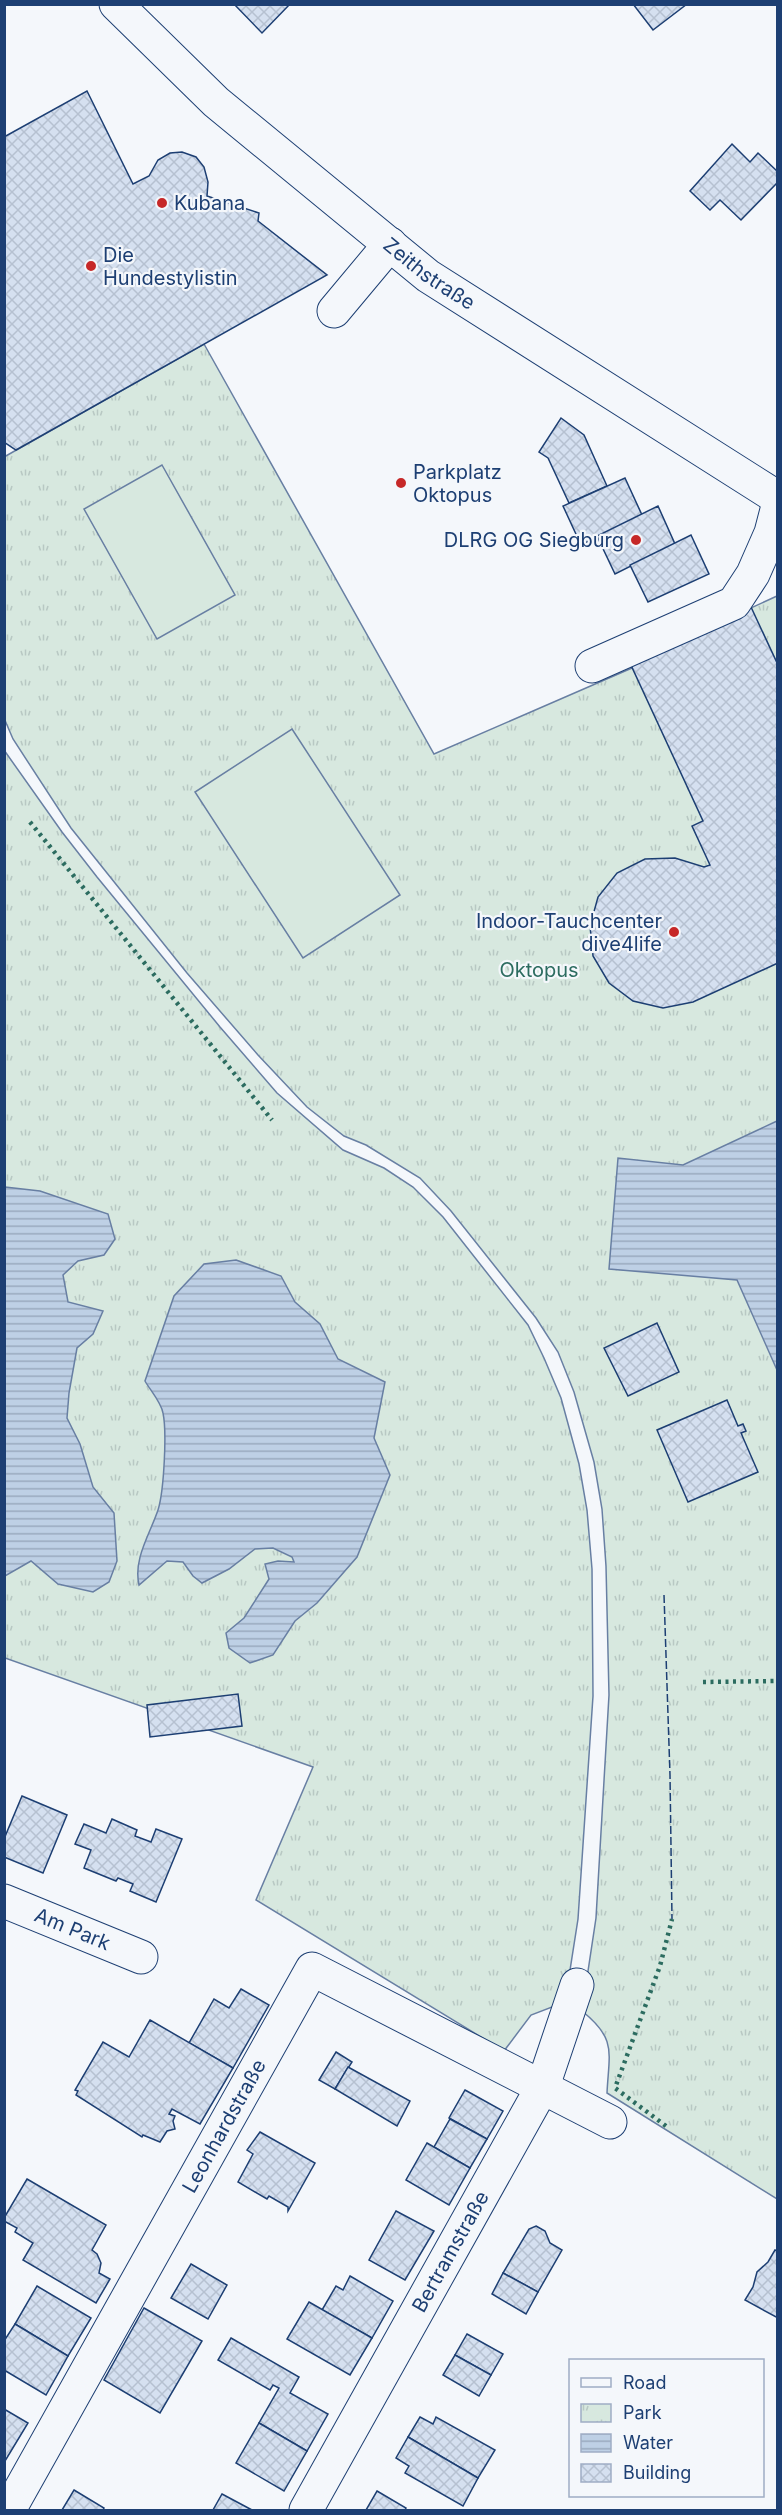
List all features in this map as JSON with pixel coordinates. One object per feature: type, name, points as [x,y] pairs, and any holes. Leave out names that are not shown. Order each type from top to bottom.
[{"type":"street","name":"Zeithstraße","points":[[116,4],[216,102],[428,276],[777,498]]},
{"type":"street","points":[[334,311],[390,244]]},
{"type":"street","points":[[592,666],[734,603],[758,564],[771,533],[777,506]]},
{"type":"street","name":"Am Park","points":[[4,1901],[141,1957]]},
{"type":"street","name":"Leonhardstraße","points":[[9,2511],[312,1969],[543,2086]]},
{"type":"street","name":"Bertramstraße","points":[[306,2511],[543,2086],[577,1985]]},
{"type":"street","points":[[543,2086],[610,2122]]},
{"type":"green space","name":"Oktopus","points":[[204,344],[434,754],[632,668],[631,663],[777,596],[777,2199],[607,2093],[609,2056],[606,2038],[582,2011],[596,1918],[609,1695],[606,1566],[602,1509],[594,1462],[574,1392],[558,1352],[536,1318],[451,1211],[420,1178],[366,1145],[344,1136],[307,1107],[258,1055],[187,973],[71,828],[13,739],[4,718],[4,457]]},
{"type":"green space","points":[[162,465],[235,595],[157,639],[84,509]]},
{"type":"green space","points":[[292,729],[400,895],[303,958],[195,792]]},
{"type":"green space","points":[[4,750],[97,877],[277,1093],[343,1150],[384,1168],[413,1187],[443,1217],[528,1325],[561,1398],[579,1464],[587,1510],[592,1569],[593,1696],[578,1919],[570,1970],[560,2004],[531,2015],[504,2051],[256,1900],[313,1767],[5,1658]]},
{"type":"water","points":[[777,1121],[777,1370],[737,1280],[609,1269],[618,1158],[683,1165]]},
{"type":"water","points":[[5,1187],[40,1191],[108,1214],[115,1239],[104,1255],[78,1261],[63,1275],[68,1302],[103,1311],[93,1334],[77,1348],[67,1418],[80,1444],[93,1487],[114,1513],[117,1561],[109,1582],[93,1592],[58,1584],[31,1561],[5,1576]]},
{"type":"water","points":[[236,1260],[281,1276],[295,1302],[320,1324],[338,1359],[385,1382],[374,1438],[390,1475],[357,1557],[317,1603],[295,1621],[273,1655],[250,1663],[229,1648],[226,1633],[244,1618],[269,1579],[265,1564],[278,1561],[294,1562],[292,1557],[273,1548],[255,1549],[229,1569],[202,1583],[193,1576],[183,1562],[167,1561],[139,1585],[138,1575],[140,1556],[158,1510],[164,1462],[163,1413],[158,1400],[145,1381],[174,1296],[204,1264]]},
{"type":"building","points":[[234,4],[290,4],[262,33]]},
{"type":"building","points":[[633,4],[687,4],[653,30]]},
{"type":"building","points":[[87,91],[133,184],[149,176],[158,160],[170,153],[182,152],[196,157],[204,167],[208,182],[207,196],[259,213],[258,221],[327,275],[16,450],[4,442],[4,137]]},
{"type":"building","points":[[732,144],[750,162],[758,153],[778,172],[778,182],[741,220],[720,200],[710,210],[690,191]]},
{"type":"building","points":[[561,418],[584,435],[607,486],[569,503],[548,458],[539,452]]},
{"type":"building","points":[[625,478],[642,515],[581,545],[563,506]]},
{"type":"building","name":"DLRG OG Siegburg","points":[[658,506],[675,544],[615,574],[597,536]]},
{"type":"building","points":[[691,535],[709,574],[648,602],[630,565]]},
{"type":"building","points":[[751,607],[778,665],[778,963],[693,1002],[663,1008],[633,1001],[609,983],[593,956],[590,926],[598,897],[617,873],[645,859],[675,858],[704,867],[710,865],[692,826],[703,821],[630,663]]},
{"type":"building","points":[[657,1323],[679,1372],[628,1396],[604,1348]]},
{"type":"building","points":[[727,1400],[738,1426],[743,1424],[746,1431],[741,1433],[758,1472],[688,1502],[657,1430]]},
{"type":"building","points":[[238,1694],[242,1726],[150,1737],[147,1705]]},
{"type":"building","points":[[22,1796],[67,1815],[43,1873],[4,1857],[4,1839]]},
{"type":"building","points":[[112,1819],[137,1830],[135,1836],[151,1842],[156,1829],[182,1839],[156,1902],[130,1891],[133,1884],[118,1878],[116,1881],[84,1868],[91,1850],[75,1844],[84,1824],[106,1833]]},
{"type":"building","points":[[241,1989],[269,2005],[233,2068],[189,2043],[214,1999],[229,2008]]},
{"type":"building","points":[[150,2020],[233,2068],[200,2124],[172,2109],[169,2114],[175,2116],[173,2121],[175,2129],[167,2131],[160,2142],[143,2135],[142,2137],[76,2095],[78,2091],[75,2090],[103,2042],[129,2057]]},
{"type":"building","points":[[336,2052],[352,2062],[335,2089],[319,2080]]},
{"type":"building","points":[[348,2067],[410,2101],[397,2126],[335,2089]]},
{"type":"building","points":[[465,2090],[503,2111],[487,2139],[449,2118]]},
{"type":"building","points":[[450,2119],[487,2139],[470,2168],[434,2147]]},
{"type":"building","points":[[260,2132],[315,2163],[288,2211],[288,2207],[269,2196],[267,2199],[238,2182],[253,2154],[247,2150]]},
{"type":"building","points":[[427,2143],[470,2168],[449,2205],[406,2180]]},
{"type":"building","points":[[27,2179],[106,2225],[92,2250],[97,2254],[101,2263],[99,2273],[110,2279],[96,2303],[23,2260],[33,2243],[15,2232],[17,2228],[4,2221],[4,2218]]},
{"type":"building","points":[[396,2211],[434,2231],[405,2280],[369,2260]]},
{"type":"building","points":[[536,2226],[545,2231],[550,2243],[562,2250],[538,2292],[503,2273],[529,2229]]},
{"type":"building","points":[[775,2250],[778,2251],[778,2318],[745,2300],[753,2287],[757,2272],[768,2262]]},
{"type":"building","points":[[191,2264],[227,2285],[208,2319],[171,2298]]},
{"type":"building","points":[[503,2273],[538,2292],[526,2314],[492,2294]]},
{"type":"building","points":[[350,2276],[393,2301],[372,2338],[322,2310],[336,2286],[343,2290]]},
{"type":"building","points":[[37,2286],[91,2318],[68,2356],[15,2324]]},
{"type":"building","points":[[309,2302],[372,2338],[350,2375],[287,2339]]},
{"type":"building","points":[[144,2308],[202,2341],[160,2413],[104,2380]]},
{"type":"building","points":[[15,2324],[68,2356],[46,2395],[4,2370],[4,2341]]},
{"type":"building","points":[[467,2334],[503,2354],[491,2375],[455,2355]]},
{"type":"building","points":[[231,2338],[299,2377],[290,2393],[328,2414],[307,2451],[259,2423],[279,2388],[273,2385],[270,2390],[218,2360]]},
{"type":"building","points":[[455,2355],[491,2375],[479,2396],[443,2375]]},
{"type":"building","points":[[4,2409],[28,2423],[5,2461],[4,2460]]},
{"type":"building","points":[[420,2417],[433,2424],[436,2417],[495,2450],[478,2478],[408,2437]]},
{"type":"building","points":[[259,2423],[307,2451],[284,2491],[236,2463]]},
{"type":"building","points":[[408,2437],[478,2478],[463,2506],[405,2473],[409,2466],[396,2458]]},
{"type":"building","points":[[74,2490],[104,2508],[103,2510],[62,2510]]},
{"type":"building","points":[[377,2491],[406,2508],[405,2510],[366,2510]]},
{"type":"building","points":[[222,2494],[252,2510],[213,2510]]},
{"type":"hedge","points":[[30,822],[272,1120]]},
{"type":"hedge","points":[[703,1682],[778,1681]]},
{"type":"hedge","points":[[666,2126],[615,2088],[660,1966],[672,1919]]},
{"type":"fence","points":[[664,1595],[672,1919]]},
{"type":"place","name":"Kubana","points":[[162,203]]},
{"type":"place","name":"Die Hundestylistin","points":[[91,266]]},
{"type":"place","name":"Parkplatz Oktopus","points":[[401,483]]},
{"type":"place","name":"DLRG OG Siegburg","points":[[636,540]]},
{"type":"place","name":"Indoor-Tauchcenter dive4life","points":[[674,932]]}]
